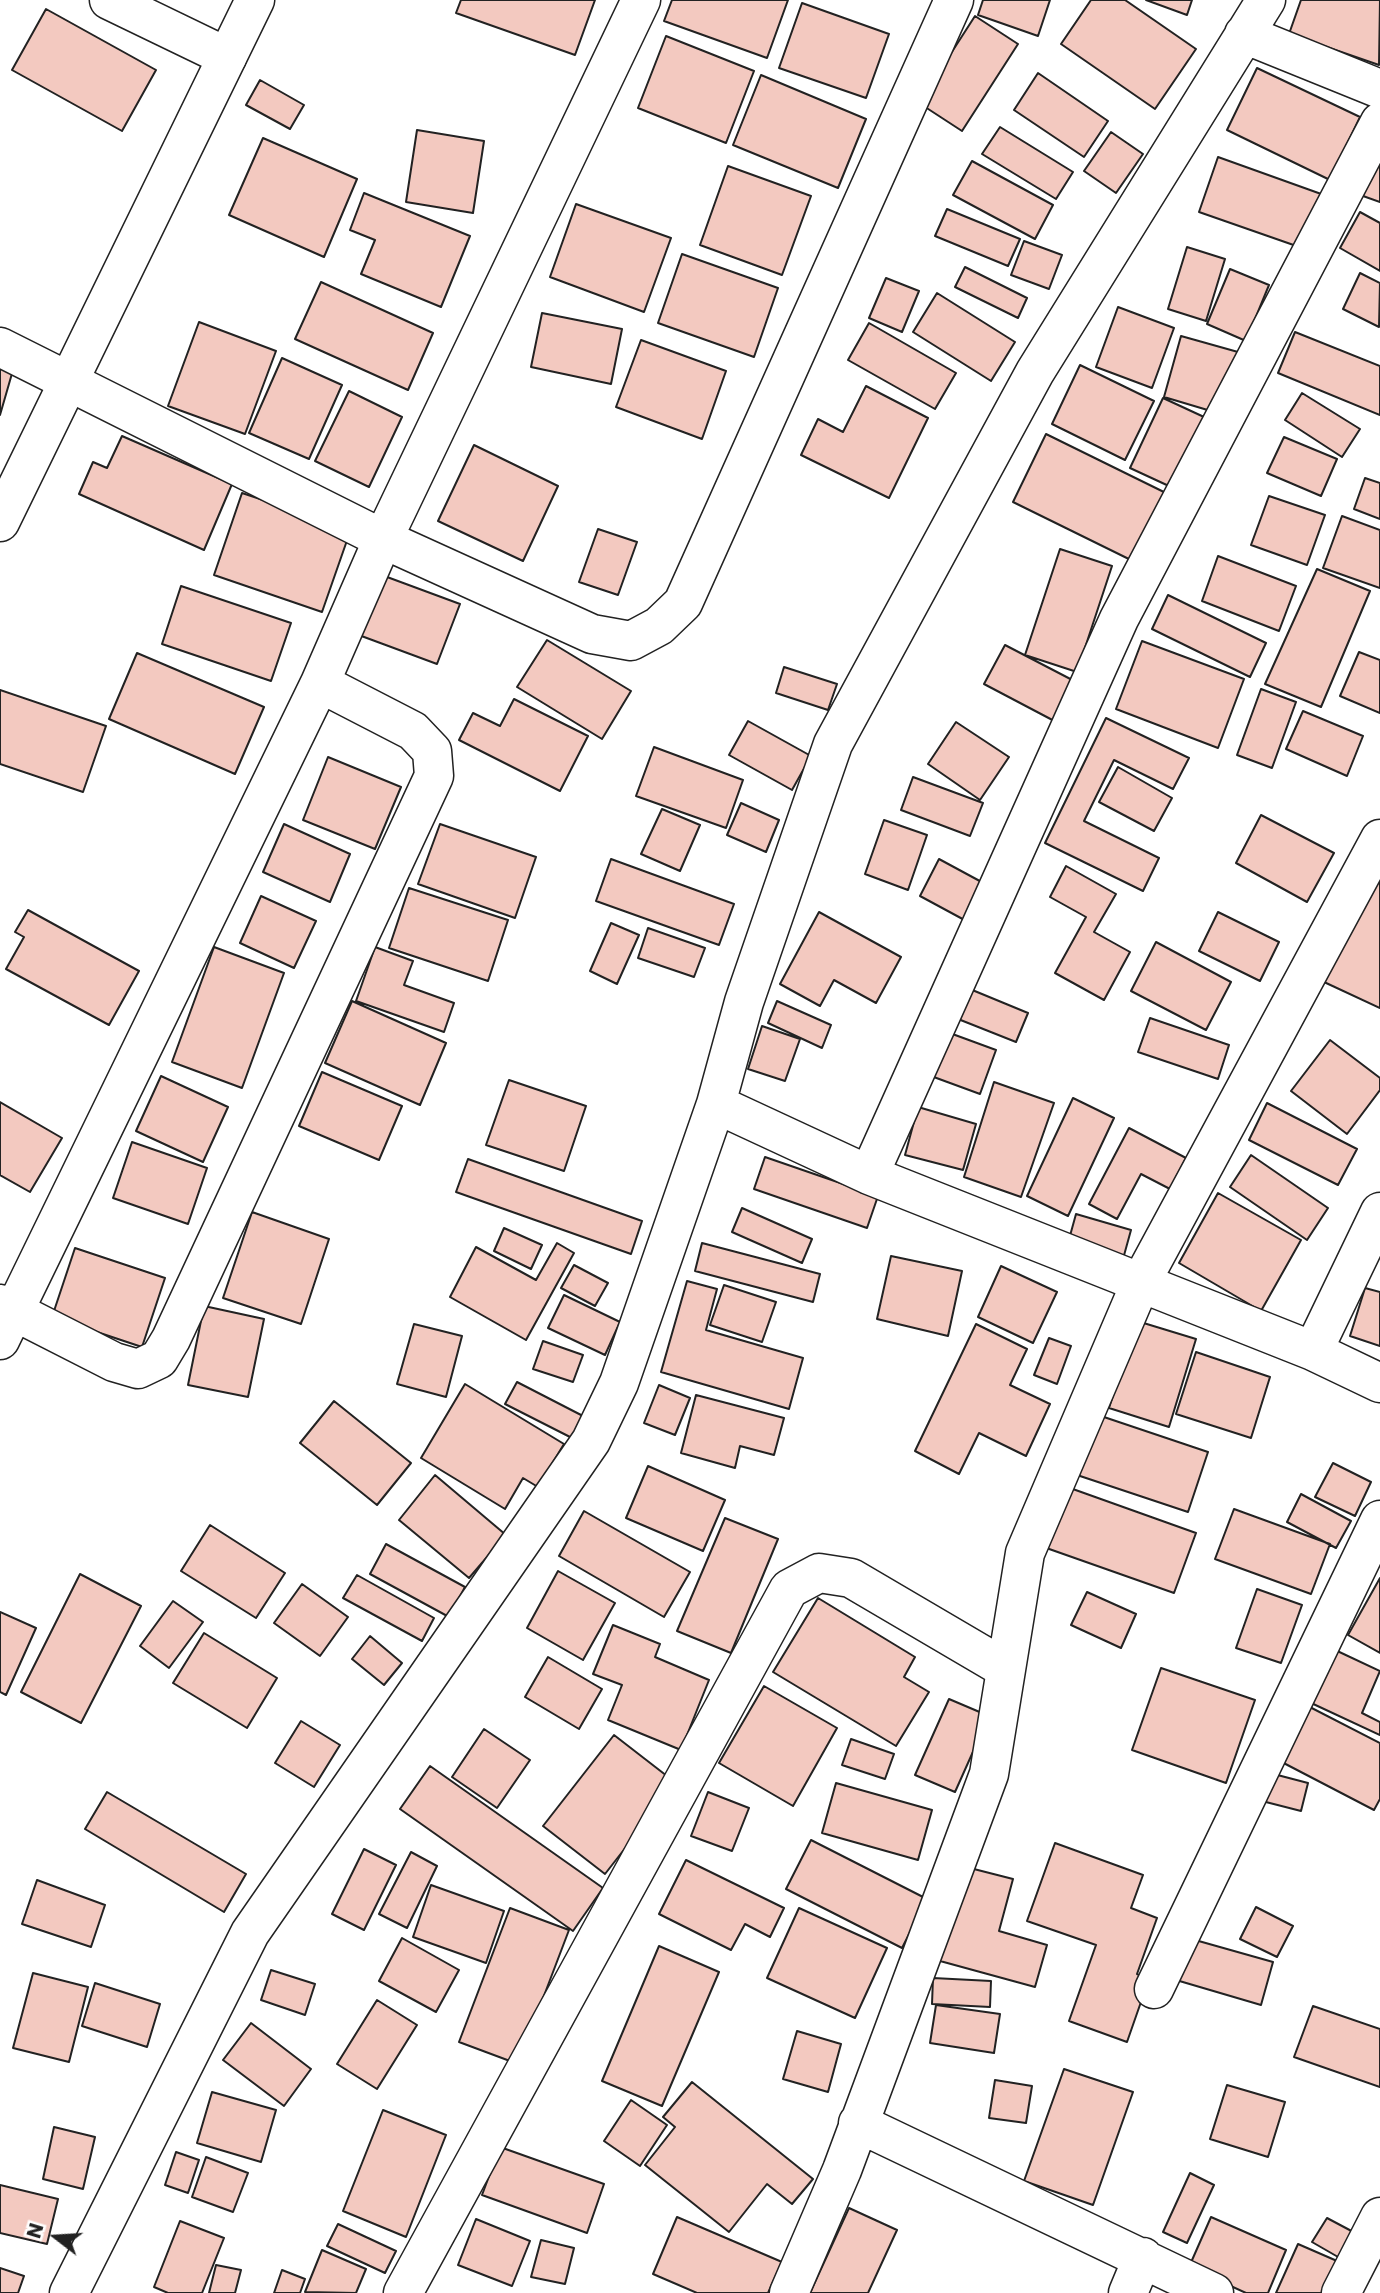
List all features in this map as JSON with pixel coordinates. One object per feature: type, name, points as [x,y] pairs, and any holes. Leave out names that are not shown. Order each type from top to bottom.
[{"type":"street","points":[[109,0],[227,57]]},
{"type":"street","points":[[0,523],[255,0]]},
{"type":"street","points":[[320,683],[414,731],[432,751],[434,776],[172,1339],[159,1359],[138,1369],[5,1318],[320,683],[383,539],[641,0]]},
{"type":"street","points":[[0,348],[383,539],[592,634],[631,641],[659,626],[683,603],[954,0]]},
{"type":"street","points":[[77,2291],[250,1933],[591,1441],[619,1383],[716,1104],[744,1002],[833,744],[1035,372],[1266,0]]},
{"type":"street","points":[[1244,34],[1380,89]]},
{"type":"street","points":[[869,1175],[1119,619],[1380,122]]},
{"type":"street","points":[[789,2293],[859,2123],[989,1774],[1025,1553],[1141,1282],[1380,839]]},
{"type":"street","points":[[716,1104],[869,1175],[1312,1351],[1380,1383]]},
{"type":"street","points":[[1312,1351],[1380,1212]]},
{"type":"street","points":[[1154,1989],[1380,1520]]},
{"type":"street","points":[[403,2293],[789,1589],[819,1573],[851,1578],[1006,1669]]},
{"type":"street","points":[[859,2123],[1214,2293]]},
{"type":"street","points":[[1341,2293],[1380,2217]]},
{"type":"street","points":[[1128,2293],[1143,2257]]},
{"type":"building","points":[[461,0],[595,0],[575,55],[456,13]]},
{"type":"building","points":[[672,0],[788,0],[767,58],[664,21]]},
{"type":"building","points":[[983,0],[1050,0],[1038,36],[978,15]]},
{"type":"building","points":[[1091,0],[1125,0],[1196,49],[1155,109],[1061,44]]},
{"type":"building","points":[[1146,0],[1192,0],[1187,15]]},
{"type":"building","points":[[1301,0],[1380,0],[1379,65],[1289,34]]},
{"type":"building","points":[[802,3],[889,34],[866,98],[779,68]]},
{"type":"building","points":[[46,9],[156,70],[122,131],[12,70]]},
{"type":"building","points":[[975,16],[1018,44],[962,131],[919,103]]},
{"type":"building","points":[[666,36],[754,71],[726,143],[638,108]]},
{"type":"building","points":[[1257,68],[1360,117],[1330,180],[1227,130]]},
{"type":"building","points":[[1038,73],[1108,121],[1084,157],[1014,110]]},
{"type":"building","points":[[761,75],[866,119],[838,188],[733,145]]},
{"type":"building","points":[[260,80],[304,105],[290,129],[246,105]]},
{"type":"building","points":[[1000,127],[1073,172],[1056,199],[982,154]]},
{"type":"building","points":[[417,130],[484,141],[473,213],[406,202]]},
{"type":"building","points":[[1111,132],[1143,154],[1116,193],[1084,171]]},
{"type":"building","points":[[263,138],[357,179],[324,257],[229,215]]},
{"type":"building","points":[[1380,152],[1380,202],[1363,196]]},
{"type":"building","points":[[1218,157],[1324,195],[1305,249],[1199,212]]},
{"type":"building","points":[[972,161],[1053,205],[1035,239],[953,195]]},
{"type":"building","points":[[728,166],[811,196],[782,275],[700,245]]},
{"type":"building","points":[[364,193],[470,236],[441,307],[361,274],[375,240],[350,230]]},
{"type":"building","points":[[576,204],[671,238],[644,312],[550,277]]},
{"type":"building","points":[[947,209],[1020,239],[1008,266],[935,236]]},
{"type":"building","points":[[1360,212],[1380,223],[1380,271],[1340,248]]},
{"type":"building","points":[[1024,241],[1062,255],[1049,289],[1011,275]]},
{"type":"building","points":[[1187,247],[1225,259],[1206,321],[1168,309]]},
{"type":"building","points":[[682,254],[778,288],[754,357],[658,323]]},
{"type":"building","points":[[965,267],[1027,298],[1018,318],[955,287]]},
{"type":"building","points":[[1230,269],[1269,285],[1246,341],[1207,324]]},
{"type":"building","points":[[1360,273],[1380,283],[1379,327],[1343,309]]},
{"type":"building","points":[[886,278],[919,291],[902,332],[869,318]]},
{"type":"building","points":[[321,282],[433,333],[408,390],[295,339]]},
{"type":"building","points":[[937,293],[1015,342],[991,381],[913,332]]},
{"type":"building","points":[[1118,307],[1174,328],[1152,388],[1096,367]]},
{"type":"building","points":[[542,313],[622,329],[611,384],[531,367]]},
{"type":"building","points":[[199,322],[276,351],[245,434],[168,406]]},
{"type":"building","points":[[869,323],[956,373],[935,409],[848,360]]},
{"type":"building","points":[[1295,332],[1380,366],[1380,415],[1278,373]]},
{"type":"building","points":[[1181,336],[1238,352],[1221,414],[1164,397]]},
{"type":"building","points":[[641,340],[726,371],[702,439],[616,407]]},
{"type":"building","points":[[282,358],[342,385],[309,459],[249,433]]},
{"type":"building","points":[[1080,365],[1154,401],[1125,460],[1052,424]]},
{"type":"building","points":[[0,366],[13,370],[0,415]]},
{"type":"building","points":[[866,386],[928,418],[889,498],[801,455],[818,419],[843,432]]},
{"type":"building","points":[[349,391],[402,417],[369,487],[315,461]]},
{"type":"building","points":[[1302,393],[1360,429],[1342,457],[1285,420]]},
{"type":"building","points":[[1163,398],[1217,423],[1184,493],[1130,468]]},
{"type":"building","points":[[1046,434],[1172,496],[1139,564],[1013,502]]},
{"type":"building","points":[[122,436],[232,484],[204,550],[79,494],[93,462],[107,468]]},
{"type":"building","points":[[1284,437],[1337,459],[1321,496],[1267,473]]},
{"type":"building","points":[[474,445],[558,486],[523,561],[438,521]]},
{"type":"building","points":[[1365,478],[1380,483],[1380,519],[1354,509]]},
{"type":"building","points":[[242,493],[351,529],[322,612],[214,575]]},
{"type":"building","points":[[1269,496],[1325,515],[1307,565],[1251,545]]},
{"type":"building","points":[[1342,516],[1380,530],[1380,588],[1323,568]]},
{"type":"building","points":[[598,529],[637,542],[618,595],[579,582]]},
{"type":"building","points":[[1060,549],[1112,566],[1077,672],[1025,655]]},
{"type":"building","points":[[1218,556],[1296,586],[1279,631],[1202,601]]},
{"type":"building","points":[[1317,569],[1370,591],[1321,707],[1265,684]]},
{"type":"building","points":[[379,574],[460,604],[437,664],[356,634]]},
{"type":"building","points":[[181,586],[291,623],[271,681],[162,644]]},
{"type":"building","points":[[1168,595],[1266,643],[1250,677],[1152,629]]},
{"type":"building","points":[[547,640],[631,691],[602,739],[517,687]]},
{"type":"building","points":[[1142,641],[1244,679],[1218,748],[1116,709]]},
{"type":"building","points":[[1005,645],[1080,684],[1060,724],[984,684]]},
{"type":"building","points":[[1359,652],[1380,660],[1380,713],[1340,696]]},
{"type":"building","points":[[137,653],[264,707],[235,774],[109,719]]},
{"type":"building","points":[[784,667],[837,684],[828,710],[776,693]]},
{"type":"building","points":[[1261,689],[1296,702],[1272,768],[1237,755]]},
{"type":"building","points":[[0,690],[106,726],[83,792],[0,764]]},
{"type":"building","points":[[514,699],[588,736],[560,791],[459,740],[473,713],[500,726]]},
{"type":"building","points":[[1303,711],[1363,736],[1347,776],[1286,749]]},
{"type":"building","points":[[1106,718],[1189,758],[1173,789],[1114,760],[1084,821],[1159,858],[1143,891],[1045,843]]},
{"type":"building","points":[[748,721],[811,756],[792,790],[729,755]]},
{"type":"building","points":[[956,722],[1009,757],[980,800],[928,764]]},
{"type":"building","points":[[654,747],[743,780],[726,828],[636,796]]},
{"type":"building","points":[[328,757],[401,787],[375,849],[303,820]]},
{"type":"building","points":[[1118,767],[1172,798],[1154,831],[1099,802]]},
{"type":"building","points":[[913,777],[983,803],[970,836],[901,810]]},
{"type":"building","points":[[741,803],[779,820],[766,852],[727,835]]},
{"type":"building","points":[[662,809],[700,825],[680,871],[641,854]]},
{"type":"building","points":[[1261,815],[1334,853],[1307,902],[1236,863]]},
{"type":"building","points":[[884,820],[927,835],[908,890],[865,874]]},
{"type":"building","points":[[284,824],[350,854],[330,902],[263,872]]},
{"type":"building","points":[[440,824],[536,857],[515,918],[418,884]]},
{"type":"building","points":[[611,859],[734,904],[719,945],[596,901]]},
{"type":"building","points":[[939,859],[989,886],[970,923],[920,896]]},
{"type":"building","points":[[1380,865],[1380,1008],[1324,982]]},
{"type":"building","points":[[1066,866],[1116,894],[1094,932],[1130,952],[1104,1000],[1055,973],[1086,917],[1050,897]]},
{"type":"building","points":[[409,888],[508,920],[488,981],[389,948]]},
{"type":"building","points":[[261,896],[316,921],[294,968],[240,943]]},
{"type":"building","points":[[28,910],[139,971],[109,1025],[6,969],[24,937],[15,932]]},
{"type":"building","points":[[819,912],[901,957],[876,1003],[834,980],[820,1006],[780,984]]},
{"type":"building","points":[[1218,912],[1279,942],[1260,981],[1199,951]]},
{"type":"building","points":[[611,923],[639,935],[617,984],[590,971]]},
{"type":"building","points":[[648,928],[705,948],[694,977],[638,958]]},
{"type":"building","points":[[1156,942],[1231,982],[1206,1030],[1131,991]]},
{"type":"building","points":[[214,947],[284,973],[242,1088],[172,1062]]},
{"type":"building","points":[[375,947],[413,961],[404,985],[454,1003],[444,1032],[356,1001]]},
{"type":"building","points":[[965,987],[1028,1013],[1016,1042],[953,1017]]},
{"type":"building","points":[[352,1001],[446,1043],[420,1105],[325,1063]]},
{"type":"building","points":[[777,1001],[831,1025],[822,1048],[768,1023]]},
{"type":"building","points":[[1150,1018],[1229,1045],[1218,1079],[1138,1052]]},
{"type":"building","points":[[762,1026],[800,1039],[785,1081],[748,1069]]},
{"type":"building","points":[[947,1032],[996,1050],[980,1094],[931,1076]]},
{"type":"building","points":[[1330,1040],[1380,1078],[1380,1090],[1347,1134],[1291,1091]]},
{"type":"building","points":[[322,1072],[402,1106],[379,1160],[299,1126]]},
{"type":"building","points":[[161,1076],[228,1107],[203,1162],[136,1131]]},
{"type":"building","points":[[509,1080],[586,1106],[564,1171],[486,1145]]},
{"type":"building","points":[[994,1082],[1054,1103],[1021,1197],[964,1177]]},
{"type":"building","points":[[1073,1098],[1114,1118],[1068,1216],[1027,1196]]},
{"type":"building","points":[[0,1102],[62,1138],[30,1192],[0,1175]]},
{"type":"building","points":[[1267,1103],[1357,1149],[1338,1185],[1249,1140]]},
{"type":"building","points":[[918,1107],[976,1124],[963,1170],[905,1155]]},
{"type":"building","points":[[1129,1128],[1186,1158],[1170,1189],[1141,1174],[1117,1219],[1089,1204]]},
{"type":"building","points":[[132,1142],[207,1168],[188,1224],[113,1198]]},
{"type":"building","points":[[1251,1155],[1328,1208],[1307,1240],[1230,1187]]},
{"type":"building","points":[[765,1157],[878,1196],[867,1228],[754,1189]]},
{"type":"building","points":[[468,1159],[642,1221],[631,1254],[456,1192]]},
{"type":"building","points":[[1218,1193],[1301,1240],[1261,1311],[1179,1263]]},
{"type":"building","points":[[742,1208],[812,1239],[802,1263],[732,1232]]},
{"type":"building","points":[[252,1212],[329,1239],[301,1324],[223,1298]]},
{"type":"building","points":[[1076,1214],[1131,1230],[1123,1259],[1068,1243]]},
{"type":"building","points":[[504,1228],[542,1245],[531,1269],[494,1251]]},
{"type":"building","points":[[557,1243],[574,1253],[526,1340],[450,1297],[476,1247],[536,1280]]},
{"type":"building","points":[[702,1243],[820,1274],[813,1302],[695,1271]]},
{"type":"building","points":[[75,1248],[165,1278],[142,1347],[52,1317]]},
{"type":"building","points":[[891,1256],[962,1271],[948,1336],[877,1319]]},
{"type":"building","points":[[574,1265],[608,1283],[595,1306],[561,1288]]},
{"type":"building","points":[[1001,1266],[1057,1292],[1033,1343],[978,1317]]},
{"type":"building","points":[[687,1281],[717,1289],[706,1330],[803,1358],[789,1409],[661,1372]]},
{"type":"building","points":[[724,1285],[776,1302],[762,1342],[710,1325]]},
{"type":"building","points":[[1365,1288],[1380,1292],[1380,1346],[1350,1336]]},
{"type":"building","points":[[564,1295],[620,1322],[605,1355],[548,1328]]},
{"type":"building","points":[[204,1306],[264,1319],[248,1397],[188,1385]]},
{"type":"building","points":[[1137,1321],[1196,1339],[1169,1427],[1109,1408]]},
{"type":"building","points":[[414,1324],[462,1336],[446,1397],[397,1384]]},
{"type":"building","points":[[976,1324],[1027,1349],[1010,1385],[1050,1404],[1026,1456],[979,1433],[959,1474],[915,1451]]},
{"type":"building","points":[[1049,1338],[1071,1346],[1057,1384],[1034,1375]]},
{"type":"building","points":[[543,1341],[583,1355],[573,1382],[533,1369]]},
{"type":"building","points":[[1196,1352],[1270,1377],[1251,1438],[1176,1414]]},
{"type":"building","points":[[517,1382],[583,1416],[572,1438],[505,1404]]},
{"type":"building","points":[[465,1384],[564,1444],[538,1487],[523,1478],[505,1509],[421,1458]]},
{"type":"building","points":[[659,1385],[690,1398],[675,1435],[644,1423]]},
{"type":"building","points":[[696,1395],[784,1418],[774,1455],[740,1446],[735,1468],[681,1453]]},
{"type":"building","points":[[334,1401],[411,1463],[377,1505],[300,1443]]},
{"type":"building","points":[[1095,1414],[1208,1452],[1188,1512],[1074,1474]]},
{"type":"building","points":[[1333,1463],[1371,1482],[1355,1516],[1315,1497]]},
{"type":"building","points":[[648,1466],[725,1500],[703,1551],[626,1518]]},
{"type":"building","points":[[435,1475],[506,1535],[469,1578],[399,1520]]},
{"type":"building","points":[[1056,1483],[1196,1533],[1174,1593],[1035,1544]]},
{"type":"building","points":[[1301,1494],[1351,1521],[1336,1548],[1287,1522]]},
{"type":"building","points":[[1234,1509],[1330,1544],[1311,1594],[1215,1559]]},
{"type":"building","points":[[584,1511],[690,1572],[664,1617],[559,1556]]},
{"type":"building","points":[[725,1518],[778,1539],[731,1653],[677,1631]]},
{"type":"building","points":[[210,1525],[285,1573],[256,1618],[181,1571]]},
{"type":"building","points":[[386,1544],[465,1587],[449,1617],[370,1574]]},
{"type":"building","points":[[558,1571],[615,1603],[583,1660],[527,1628]]},
{"type":"building","points":[[80,1574],[141,1606],[81,1723],[21,1692]]},
{"type":"building","points":[[357,1575],[434,1618],[422,1641],[343,1598]]},
{"type":"building","points":[[1380,1578],[1380,1653],[1348,1635]]},
{"type":"building","points":[[302,1584],[348,1617],[320,1656],[274,1623]]},
{"type":"building","points":[[1257,1589],[1302,1605],[1281,1663],[1236,1648]]},
{"type":"building","points":[[1087,1592],[1136,1614],[1121,1648],[1071,1625]]},
{"type":"building","points":[[818,1598],[915,1657],[904,1677],[929,1692],[896,1746],[773,1672]]},
{"type":"building","points":[[173,1601],[203,1622],[169,1668],[140,1646]]},
{"type":"building","points":[[0,1612],[36,1628],[6,1695],[0,1692]]},
{"type":"building","points":[[613,1625],[660,1644],[655,1657],[709,1680],[681,1750],[608,1720],[622,1685],[593,1674]]},
{"type":"building","points":[[204,1633],[277,1678],[247,1728],[173,1683]]},
{"type":"building","points":[[370,1636],[402,1663],[384,1685],[352,1659]]},
{"type":"building","points":[[1333,1649],[1380,1671],[1362,1713],[1380,1722],[1380,1735],[1309,1702]]},
{"type":"building","points":[[548,1657],[602,1689],[579,1729],[525,1697]]},
{"type":"building","points":[[1161,1668],[1255,1700],[1226,1783],[1132,1750]]},
{"type":"building","points":[[764,1686],[837,1728],[793,1806],[719,1763]]},
{"type":"building","points":[[949,1699],[989,1716],[955,1792],[915,1775]]},
{"type":"building","points":[[1302,1703],[1380,1743],[1380,1799],[1374,1810],[1274,1758]]},
{"type":"building","points":[[301,1721],[340,1745],[314,1787],[275,1763]]},
{"type":"building","points":[[484,1729],[530,1760],[497,1808],[452,1777]]},
{"type":"building","points":[[614,1735],[676,1783],[605,1874],[543,1826]]},
{"type":"building","points":[[851,1739],[894,1754],[885,1779],[842,1765]]},
{"type":"building","points":[[430,1766],[603,1888],[573,1931],[400,1809]]},
{"type":"building","points":[[1266,1772],[1308,1783],[1301,1811],[1258,1800]]},
{"type":"building","points":[[836,1783],[932,1810],[918,1860],[822,1833]]},
{"type":"building","points":[[107,1792],[246,1874],[224,1912],[85,1829]]},
{"type":"building","points":[[708,1792],[749,1808],[732,1851],[691,1836]]},
{"type":"building","points":[[811,1840],[927,1899],[902,1948],[786,1889]]},
{"type":"building","points":[[1055,1843],[1143,1875],[1131,1908],[1157,1918],[1137,1974],[1149,1979],[1127,2042],[1069,2021],[1096,1945],[1027,1921]]},
{"type":"building","points":[[364,1849],[396,1865],[364,1930],[332,1914]]},
{"type":"building","points":[[411,1852],[437,1866],[407,1928],[379,1914]]},
{"type":"building","points":[[686,1860],[784,1908],[770,1937],[745,1924],[731,1950],[659,1914]]},
{"type":"building","points":[[966,1867],[1013,1879],[999,1931],[1047,1945],[1035,1987],[940,1961]]},
{"type":"building","points":[[37,1880],[105,1905],[91,1947],[22,1924]]},
{"type":"building","points":[[431,1885],[504,1911],[486,1963],[413,1937]]},
{"type":"building","points":[[1256,1907],[1293,1926],[1277,1957],[1240,1939]]},
{"type":"building","points":[[510,1908],[569,1930],[518,2064],[459,2042]]},
{"type":"building","points":[[799,1908],[887,1948],[855,2018],[767,1978]]},
{"type":"building","points":[[402,1938],[459,1970],[436,2012],[379,1981]]},
{"type":"building","points":[[1188,1938],[1273,1962],[1261,2005],[1176,1980]]},
{"type":"building","points":[[659,1946],[719,1972],[662,2106],[602,2081]]},
{"type":"building","points":[[271,1970],[315,1984],[305,2015],[261,2000]]},
{"type":"building","points":[[33,1973],[88,1987],[69,2062],[13,2048]]},
{"type":"building","points":[[933,1978],[991,1981],[990,2007],[932,2004]]},
{"type":"building","points":[[95,1983],[160,2004],[147,2047],[82,2026]]},
{"type":"building","points":[[377,2000],[417,2025],[377,2089],[337,2064]]},
{"type":"building","points":[[936,2005],[1000,2014],[994,2053],[930,2043]]},
{"type":"building","points":[[1313,2006],[1380,2029],[1380,2087],[1294,2057]]},
{"type":"building","points":[[251,2023],[311,2069],[284,2106],[223,2060]]},
{"type":"building","points":[[797,2031],[841,2044],[828,2092],[783,2079]]},
{"type":"building","points":[[1064,2069],[1133,2092],[1093,2205],[1024,2181]]},
{"type":"building","points":[[995,2080],[1032,2086],[1026,2123],[989,2118]]},
{"type":"building","points":[[692,2082],[813,2179],[792,2204],[767,2184],[729,2232],[645,2165],[675,2127],[663,2117]]},
{"type":"building","points":[[1227,2085],[1285,2102],[1268,2157],[1210,2139]]},
{"type":"building","points":[[212,2092],[276,2110],[261,2162],[197,2143]]},
{"type":"building","points":[[631,2100],[667,2125],[640,2166],[604,2141]]},
{"type":"building","points":[[383,2110],[446,2135],[406,2237],[343,2211]]},
{"type":"building","points":[[54,2127],[95,2137],[83,2189],[43,2179]]},
{"type":"building","points":[[500,2147],[604,2184],[587,2233],[482,2195]]},
{"type":"building","points":[[176,2152],[199,2160],[188,2193],[165,2185]]},
{"type":"building","points":[[206,2157],[248,2173],[233,2212],[192,2197]]},
{"type":"building","points":[[1190,2173],[1214,2185],[1187,2243],[1163,2232]]},
{"type":"building","points":[[0,2185],[58,2199],[47,2244],[0,2233]]},
{"type":"building","points":[[849,2208],[897,2230],[868,2293],[810,2293]]},
{"type":"building","points":[[677,2217],[782,2262],[768,2293],[697,2293],[653,2274]]},
{"type":"building","points":[[1211,2217],[1286,2250],[1268,2293],[1246,2293],[1189,2267]]},
{"type":"building","points":[[1327,2218],[1359,2235],[1345,2261],[1312,2242]]},
{"type":"building","points":[[476,2219],[530,2241],[512,2286],[458,2265]]},
{"type":"building","points":[[180,2221],[224,2238],[202,2293],[168,2293],[154,2287]]},
{"type":"building","points":[[338,2224],[396,2251],[385,2273],[327,2246]]},
{"type":"building","points":[[541,2240],[574,2248],[565,2284],[531,2277]]},
{"type":"building","points":[[1298,2244],[1344,2264],[1331,2293],[1276,2293]]},
{"type":"building","points":[[322,2250],[366,2269],[356,2293],[305,2292]]},
{"type":"building","points":[[216,2265],[241,2270],[235,2293],[209,2293]]},
{"type":"building","points":[[0,2268],[24,2276],[18,2293],[0,2293]]},
{"type":"building","points":[[282,2270],[305,2279],[300,2293],[274,2293]]}]
